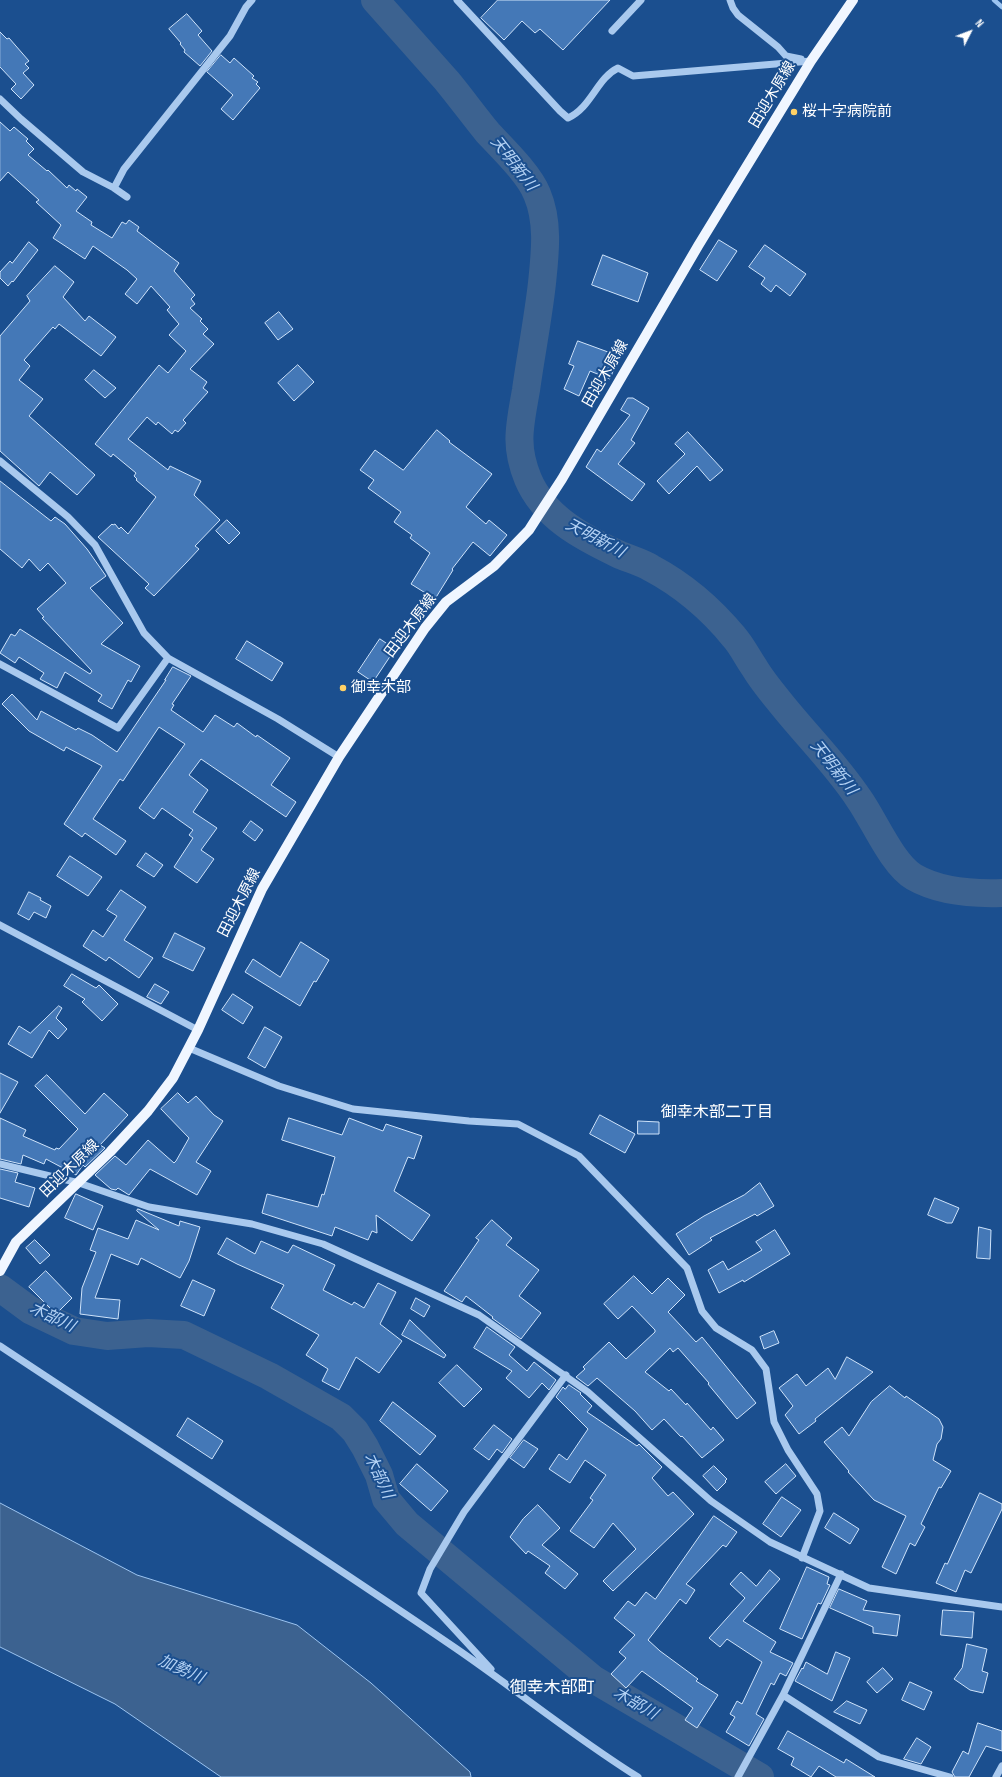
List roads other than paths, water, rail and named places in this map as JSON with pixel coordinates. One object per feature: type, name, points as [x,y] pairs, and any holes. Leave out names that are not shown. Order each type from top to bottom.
[{"type":"main road","name":"田迎木原線","points":[[0,1271],[16,1242],[148,1111],[173,1078],[198,1030],[262,889],[339,757],[425,628],[446,602],[494,566],[528,530],[536,519],[562,479],[698,246],[812,61],[853,0]]},
{"type":"street","points":[[114,188],[124,169],[230,36],[246,6],[252,0]]},
{"type":"street","points":[[457,0],[568,118],[577,114],[610,72],[618,68],[633,76],[812,61]]},
{"type":"street","points":[[612,31],[641,0]]},
{"type":"street","points":[[730,0],[738,15],[778,47],[786,56],[812,61]]},
{"type":"street","points":[[0,99],[83,172],[114,188],[127,197]]},
{"type":"street","points":[[0,461],[68,517],[95,545],[144,633],[168,658],[278,720],[339,757]]},
{"type":"street","points":[[0,664],[118,728],[168,658]]},
{"type":"street","points":[[0,924],[198,1030]]},
{"type":"street","points":[[189,1048],[279,1086],[353,1109],[469,1121],[518,1124],[580,1156],[687,1268],[702,1311],[716,1328],[752,1350],[766,1369],[774,1422],[788,1450],[817,1494],[820,1511],[802,1558]]},
{"type":"street","points":[[0,1164],[78,1182],[149,1207],[252,1224],[323,1244],[479,1315],[588,1392],[711,1501],[770,1542],[869,1588],[1002,1607]]},
{"type":"street","points":[[0,1346],[316,1553],[500,1678],[601,1754],[638,1777]]},
{"type":"street","points":[[500,1678],[421,1593],[430,1569],[464,1512],[566,1375]]},
{"type":"street","points":[[738,1777],[783,1695],[840,1574]]},
{"type":"street","points":[[783,1695],[879,1757],[950,1777]]},
{"type":"street","points":[[996,1777],[1002,1766]]},
{"type":"water","name":"加勢川","points":[[0,1503],[137,1575],[297,1625],[371,1683],[470,1772],[471,1777],[221,1777],[115,1704],[0,1647]]},
{"type":"waterway","name":"天明新川","points":[[375,0],[447,81],[488,133],[522,170],[533,186],[541,205],[545,227],[543,272],[539,310],[520,425],[521,456],[528,479],[535,492],[554,515],[578,533],[663,575],[696,598],[716,617],[737,640],[769,689],[850,786],[891,852],[906,871],[924,882],[946,889],[980,893],[1002,893]]},
{"type":"waterway","points":[[994,0],[1002,7]]},
{"type":"waterway","name":"木部川","points":[[0,1288],[30,1310],[74,1331],[107,1336],[148,1333],[184,1335],[269,1376],[341,1417],[355,1431],[365,1447],[379,1475],[386,1499],[407,1524],[593,1679],[760,1777]]},
{"type":"place","name":"桜十字病院前","points":[[794,112]]},
{"type":"place","name":"御幸木部","points":[[343,688]]},
{"type":"district","name":"御幸木部二丁目","points":[[717,1113]]},
{"type":"district","name":"御幸木部町","points":[[552,1689]]}]
